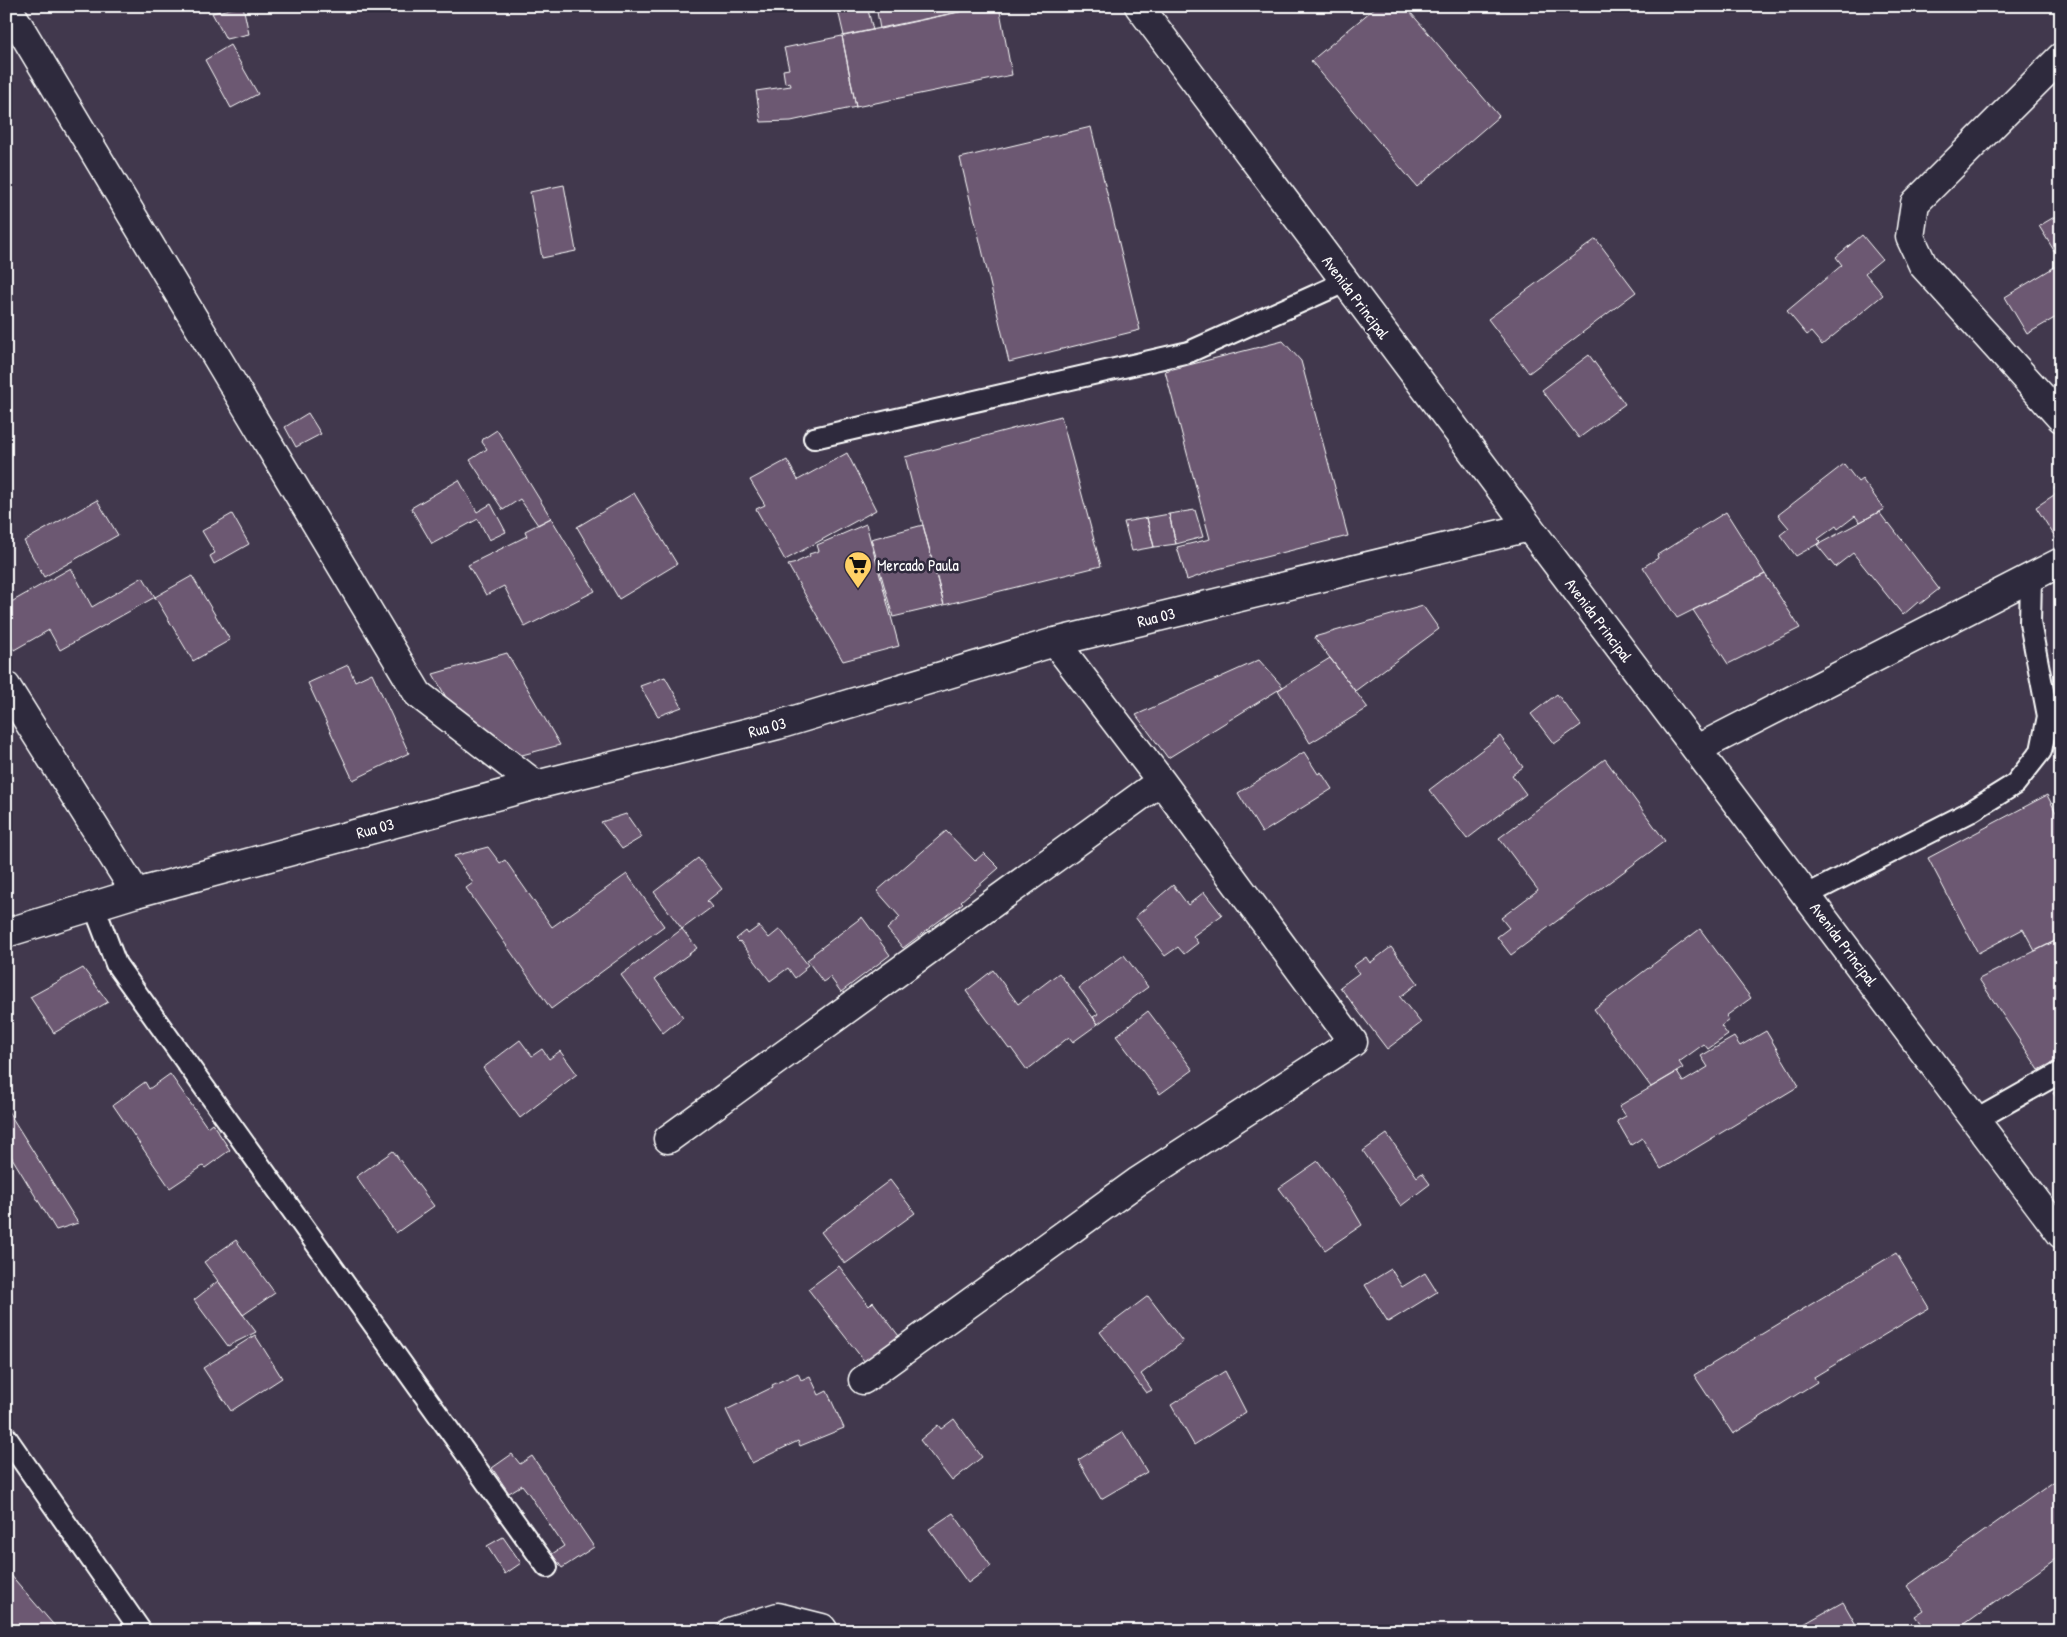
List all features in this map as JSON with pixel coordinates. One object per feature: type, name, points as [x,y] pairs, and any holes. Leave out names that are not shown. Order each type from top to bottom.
[{"type":"street","points":[[7,6],[418,694],[536,785]]},
{"type":"street","name":"Avenida Principal","points":[[1139,6],[2061,1234]]},
{"type":"street","points":[[2058,410],[1924,265],[1910,237],[1915,203],[2061,57]]},
{"type":"street","name":"Rua 03","points":[[6,933],[136,893],[536,785],[778,725],[1055,642],[1529,527]]},
{"type":"street","points":[[1697,749],[2061,562]]},
{"type":"street","points":[[863,1380],[1137,1182],[1353,1042],[1161,781],[1055,642]]},
{"type":"street","points":[[6,686],[136,893]]},
{"type":"street","points":[[668,1139],[1161,781]]},
{"type":"street","points":[[732,1631],[778,1617],[822,1628],[824,1631]]},
{"type":"lane","points":[[814,438],[1189,352],[1345,282]]},
{"type":"lane","points":[[1807,895],[1970,812],[2015,784],[2041,751],[2048,716],[2030,623],[2031,577]]},
{"type":"lane","points":[[94,906],[116,964],[547,1567]]},
{"type":"lane","points":[[1976,1120],[2061,1072]]},
{"type":"lane","points":[[6,1437],[141,1631]]},
{"type":"building","points":[[243,6],[249,34],[226,39],[212,13]]},
{"type":"building","points":[[837,6],[867,6],[873,30],[844,36]]},
{"type":"building","points":[[876,6],[987,6],[880,29]]},
{"type":"building","points":[[987,6],[999,6],[1012,75],[856,107],[842,36]]},
{"type":"building","points":[[1377,6],[1405,6],[1499,116],[1417,187],[1311,61]]},
{"type":"building","points":[[842,36],[856,107],[791,121],[761,122],[756,91],[791,86],[790,82],[785,83],[783,70],[789,69],[784,48]]},
{"type":"building","points":[[230,45],[258,94],[231,108],[205,60]]},
{"type":"building","points":[[1091,127],[1140,330],[1009,362],[960,158]]},
{"type":"building","points":[[564,185],[576,251],[542,258],[530,192]]},
{"type":"building","points":[[2061,213],[2061,262],[2039,226]]},
{"type":"building","points":[[1862,235],[1882,259],[1865,273],[1883,295],[1822,345],[1811,332],[1807,335],[1787,311],[1842,265],[1836,257]]},
{"type":"building","points":[[1596,239],[1636,292],[1529,373],[1488,319]]},
{"type":"building","points":[[2061,263],[2061,321],[2058,316],[2027,334],[2005,297]]},
{"type":"building","points":[[1283,341],[1301,361],[1348,536],[1218,569],[1187,580],[1177,547],[1210,539],[1165,371]]},
{"type":"building","points":[[1589,355],[1625,404],[1579,438],[1542,390]]},
{"type":"building","points":[[308,413],[321,434],[296,447],[285,427]]},
{"type":"building","points":[[1061,416],[1101,566],[944,605],[905,457]]},
{"type":"building","points":[[497,430],[551,518],[538,525],[520,499],[503,510],[470,460],[487,449],[482,442],[483,439]]},
{"type":"building","points":[[847,453],[876,510],[785,560],[756,509],[765,505],[750,480],[787,460],[798,480]]},
{"type":"building","points":[[1844,464],[1858,482],[1862,479],[1884,509],[1860,522],[1855,516],[1838,529],[1836,526],[1818,539],[1821,542],[1796,556],[1780,535],[1789,528],[1778,515]]},
{"type":"building","points":[[459,480],[477,512],[491,504],[506,532],[489,540],[478,519],[432,544],[411,508]]},
{"type":"building","points":[[2061,483],[2061,538],[2057,540],[2036,507],[2057,493],[2054,488]]},
{"type":"building","points":[[634,493],[677,564],[619,599],[577,527]]},
{"type":"building","points":[[97,500],[118,535],[44,577],[24,541]]},
{"type":"building","points":[[1195,510],[1203,537],[1176,544],[1169,514]]},
{"type":"building","points":[[1726,512],[1765,574],[1677,618],[1643,567],[1658,558],[1657,555]]},
{"type":"building","points":[[1879,512],[1939,589],[1920,604],[1918,602],[1903,615],[1853,553],[1835,567],[1817,545]]},
{"type":"building","points":[[232,514],[249,544],[214,564],[210,556],[215,553],[202,531]]},
{"type":"building","points":[[1169,514],[1176,544],[1154,547],[1147,518]]},
{"type":"building","points":[[551,518],[595,591],[525,627],[504,586],[486,595],[468,565],[527,536],[525,531]]},
{"type":"building","points":[[1147,518],[1154,547],[1132,551],[1124,522]]},
{"type":"building","points":[[866,524],[899,646],[843,661],[788,565],[797,563],[810,556],[809,554],[819,551],[817,545]]},
{"type":"building","points":[[923,525],[944,605],[893,617],[871,539]]},
{"type":"building","points":[[71,568],[92,607],[143,577],[155,597],[60,650],[49,630],[14,650],[6,637],[6,605]]},
{"type":"building","points":[[1765,574],[1800,628],[1728,664],[1693,610]]},
{"type":"building","points":[[192,576],[230,640],[193,661],[155,597]]},
{"type":"building","points":[[1423,606],[1439,629],[1355,691],[1314,637]]},
{"type":"building","points":[[507,653],[560,745],[484,765],[433,674]]},
{"type":"building","points":[[1330,658],[1368,708],[1310,743],[1278,690]]},
{"type":"building","points":[[1259,660],[1283,687],[1168,758],[1136,715]]},
{"type":"building","points":[[348,665],[355,681],[372,673],[409,753],[353,780],[308,683]]},
{"type":"building","points":[[665,677],[682,707],[658,716],[640,686]]},
{"type":"building","points":[[1557,694],[1581,725],[1554,744],[1531,714]]},
{"type":"building","points":[[1500,736],[1523,767],[1512,775],[1526,794],[1467,839],[1429,790]]},
{"type":"building","points":[[1304,752],[1318,774],[1321,772],[1332,789],[1262,833],[1238,793]]},
{"type":"building","points":[[1605,759],[1665,841],[1511,955],[1497,937],[1509,928],[1501,918],[1538,890],[1499,838]]},
{"type":"building","points":[[2047,795],[2061,822],[2061,938],[2035,951],[2023,929],[1978,953],[1928,858]]},
{"type":"building","points":[[626,814],[642,837],[622,849],[601,822]]},
{"type":"building","points":[[946,831],[975,861],[984,853],[999,868],[961,901],[963,903],[903,948],[887,929],[900,917],[877,891]]},
{"type":"building","points":[[488,847],[500,863],[505,860],[552,927],[627,874],[664,926],[551,1009],[466,888],[473,883],[454,856]]},
{"type":"building","points":[[698,858],[722,889],[707,901],[712,907],[682,929],[654,892]]},
{"type":"building","points":[[1173,885],[1188,905],[1204,892],[1222,915],[1193,936],[1198,943],[1184,954],[1178,947],[1165,956],[1135,917]]},
{"type":"building","points":[[862,917],[890,955],[841,992],[830,977],[823,982],[807,960]]},
{"type":"building","points":[[759,926],[769,938],[780,929],[808,965],[804,968],[805,970],[795,978],[788,968],[770,981],[740,941],[736,939],[746,931],[748,934]]},
{"type":"building","points":[[682,929],[697,948],[655,979],[683,1017],[663,1033],[621,975]]},
{"type":"building","points":[[1700,929],[1751,998],[1726,1016],[1729,1020],[1721,1026],[1728,1035],[1708,1049],[1704,1044],[1679,1062],[1683,1068],[1651,1087],[1594,1009]]},
{"type":"building","points":[[2061,938],[2061,1058],[2039,1070],[1979,979]]},
{"type":"building","points":[[1391,947],[1418,983],[1400,997],[1421,1023],[1387,1049],[1340,987],[1359,973],[1353,966],[1366,957],[1370,963]]},
{"type":"building","points":[[1124,955],[1148,987],[1098,1024],[1093,1017],[1098,1014],[1079,988]]},
{"type":"building","points":[[83,968],[108,1002],[54,1033],[30,997]]},
{"type":"building","points":[[993,970],[1018,1004],[1059,973],[1098,1024],[1073,1042],[1069,1037],[1027,1070],[966,991]]},
{"type":"building","points":[[1148,1011],[1193,1070],[1160,1094],[1116,1036]]},
{"type":"building","points":[[1766,1031],[1799,1086],[1661,1169],[1642,1138],[1631,1145],[1617,1121],[1626,1116],[1619,1106],[1677,1072],[1683,1082],[1708,1067],[1701,1056],[1734,1037],[1740,1046]]},
{"type":"building","points":[[520,1040],[532,1056],[542,1049],[549,1059],[560,1051],[577,1074],[520,1118],[483,1068]]},
{"type":"building","points":[[170,1074],[207,1127],[212,1123],[230,1150],[205,1168],[203,1166],[170,1188],[113,1105],[145,1082],[149,1089]]},
{"type":"building","points":[[2061,1089],[2061,1105],[2053,1093]]},
{"type":"building","points":[[6,1108],[78,1223],[56,1230],[6,1148]]},
{"type":"building","points":[[1387,1134],[1417,1177],[1422,1173],[1430,1184],[1401,1206],[1363,1151]]},
{"type":"building","points":[[393,1151],[434,1206],[396,1233],[356,1177]]},
{"type":"building","points":[[1318,1161],[1362,1225],[1325,1250],[1279,1188]]},
{"type":"building","points":[[890,1180],[915,1213],[845,1264],[821,1232]]},
{"type":"building","points":[[236,1240],[275,1293],[243,1315],[204,1262]]},
{"type":"building","points":[[1896,1253],[1929,1308],[1814,1377],[1817,1382],[1733,1434],[1694,1375]]},
{"type":"building","points":[[839,1266],[869,1306],[873,1302],[902,1340],[865,1362],[808,1289]]},
{"type":"building","points":[[1391,1269],[1402,1287],[1425,1273],[1437,1292],[1388,1322],[1365,1285]]},
{"type":"building","points":[[218,1281],[256,1332],[228,1346],[194,1300]]},
{"type":"building","points":[[1148,1296],[1183,1342],[1141,1374],[1152,1390],[1146,1393],[1100,1332]]},
{"type":"building","points":[[255,1335],[282,1378],[231,1411],[203,1368]]},
{"type":"building","points":[[1225,1371],[1246,1412],[1194,1445],[1171,1405]]},
{"type":"building","points":[[798,1373],[801,1380],[810,1376],[819,1395],[827,1391],[844,1428],[800,1446],[798,1441],[752,1463],[726,1410]]},
{"type":"building","points":[[954,1419],[982,1457],[952,1481],[920,1440],[938,1425],[941,1429]]},
{"type":"building","points":[[1123,1432],[1147,1472],[1101,1499],[1078,1460]]},
{"type":"building","points":[[512,1454],[520,1464],[532,1456],[594,1547],[562,1568],[552,1554],[564,1546],[529,1494],[522,1485],[509,1493],[492,1468]]},
{"type":"building","points":[[2056,1480],[2061,1486],[2061,1555],[1955,1631],[1926,1631],[1915,1616],[1924,1610],[1907,1586]]},
{"type":"building","points":[[953,1513],[991,1566],[968,1583],[929,1529]]},
{"type":"building","points":[[503,1537],[521,1563],[505,1574],[487,1546]]},
{"type":"building","points":[[10,1574],[59,1631],[6,1631],[6,1577]]},
{"type":"building","points":[[1843,1602],[1859,1630],[1808,1631],[1804,1624]]},
{"type":"place","name":"Mercado Paula","points":[[858,589]]}]
